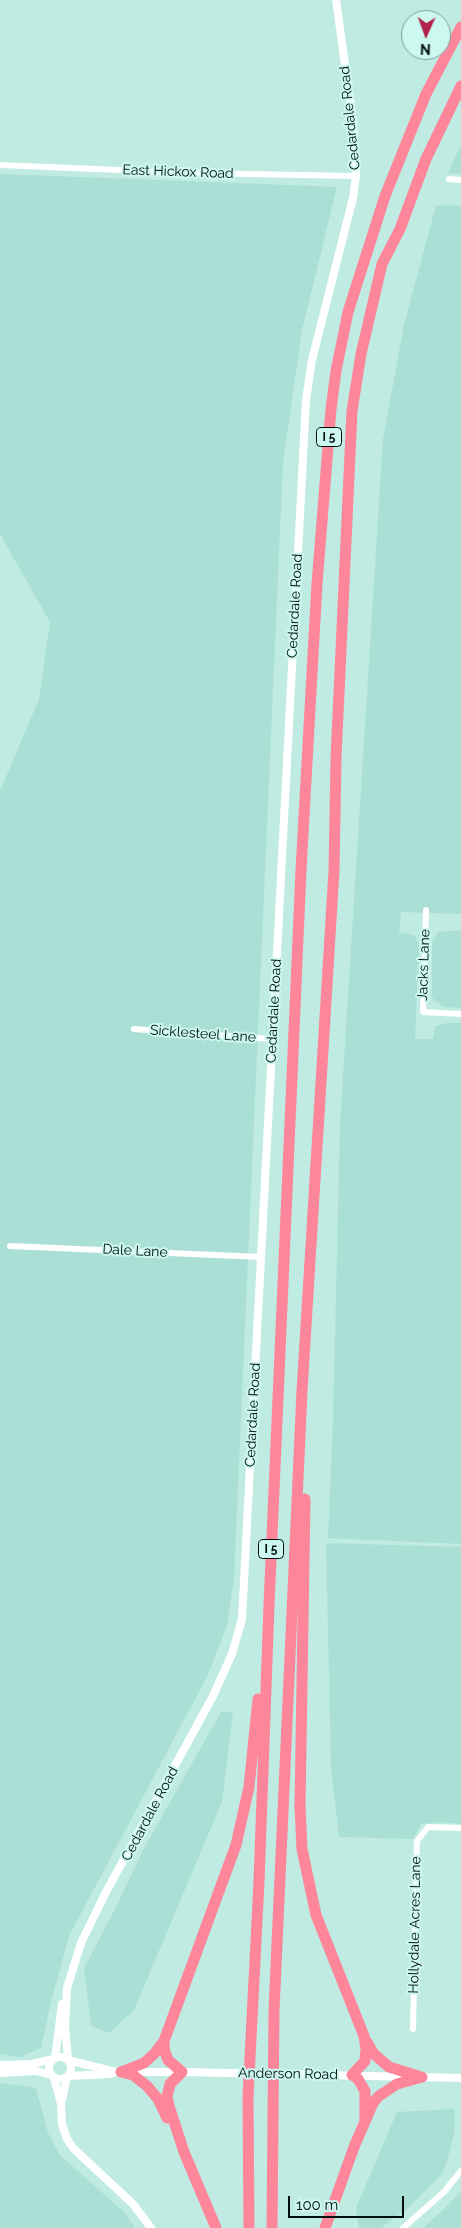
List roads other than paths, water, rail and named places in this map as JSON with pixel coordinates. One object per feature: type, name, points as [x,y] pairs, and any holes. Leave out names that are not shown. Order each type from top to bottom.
[{"type":"highway","name":"I 5","points":[[249,2228],[248,2097],[259,1882],[301,860],[318,584],[332,400],[348,312],[385,196],[426,94],[461,27]]},
{"type":"highway","name":"I 5","points":[[272,2228],[274,2010],[302,1391],[334,870],[336,758],[352,411],[363,347],[382,264],[400,229],[426,159],[461,86]]},
{"type":"highway","points":[[302,1391],[306,1471],[300,1806],[302,1850],[316,1915],[364,2036],[374,2054],[389,2067],[422,2077]]},
{"type":"highway","points":[[118,2072],[144,2063],[164,2041],[225,1880],[242,1825],[249,1787],[269,1605]]},
{"type":"highway","points":[[364,2036],[366,2048],[365,2061],[352,2076],[358,2079],[365,2091],[365,2120]]},
{"type":"highway","points":[[164,2041],[164,2049],[168,2060],[182,2072],[170,2084],[167,2096],[176,2129],[216,2228]]},
{"type":"highway","points":[[118,2072],[133,2075],[152,2092],[184,2152]]},
{"type":"highway","points":[[325,2228],[373,2103],[403,2080],[422,2077]]},
{"type":"street","name":"Cedardale Road","points":[[54,2059],[63,2001],[81,1943],[106,1892],[213,1696],[232,1654],[242,1619],[306,400],[312,360],[354,198],[356,176],[353,121],[336,0]]},
{"type":"street","name":"East Hickox Road","points":[[0,165],[191,173],[356,176]]},
{"type":"street","points":[[448,179],[461,180]]},
{"type":"street","name":"Jacks Lane","points":[[426,910],[423,1012],[461,1014]]},
{"type":"street","name":"Sicklesteel Lane","points":[[134,1029],[272,1039]]},
{"type":"street","name":"Dale Lane","points":[[10,1246],[261,1257]]},
{"type":"street","name":"Hollydale Acres Lane","points":[[413,2029],[417,1841],[428,1827],[461,1828]]},
{"type":"street","name":"Cedardale Road","points":[[68,1988],[65,2038],[68,2060]]},
{"type":"street","points":[[0,2065],[32,2064],[62,2057],[68,2060],[72,2069],[68,2076],[61,2104]]},
{"type":"street","points":[[54,2059],[49,2068],[61,2104],[62,2124],[67,2139],[74,2149],[133,2204],[151,2228]]},
{"type":"street","name":"Anderson Road","points":[[68,2060],[118,2072],[461,2078]]},
{"type":"street","points":[[0,2073],[36,2071],[61,2080],[68,2076]]},
{"type":"street","name":"Anderson Road","points":[[68,2076],[118,2072]]},
{"type":"street","points":[[403,2228],[444,2192],[461,2171]]}]
